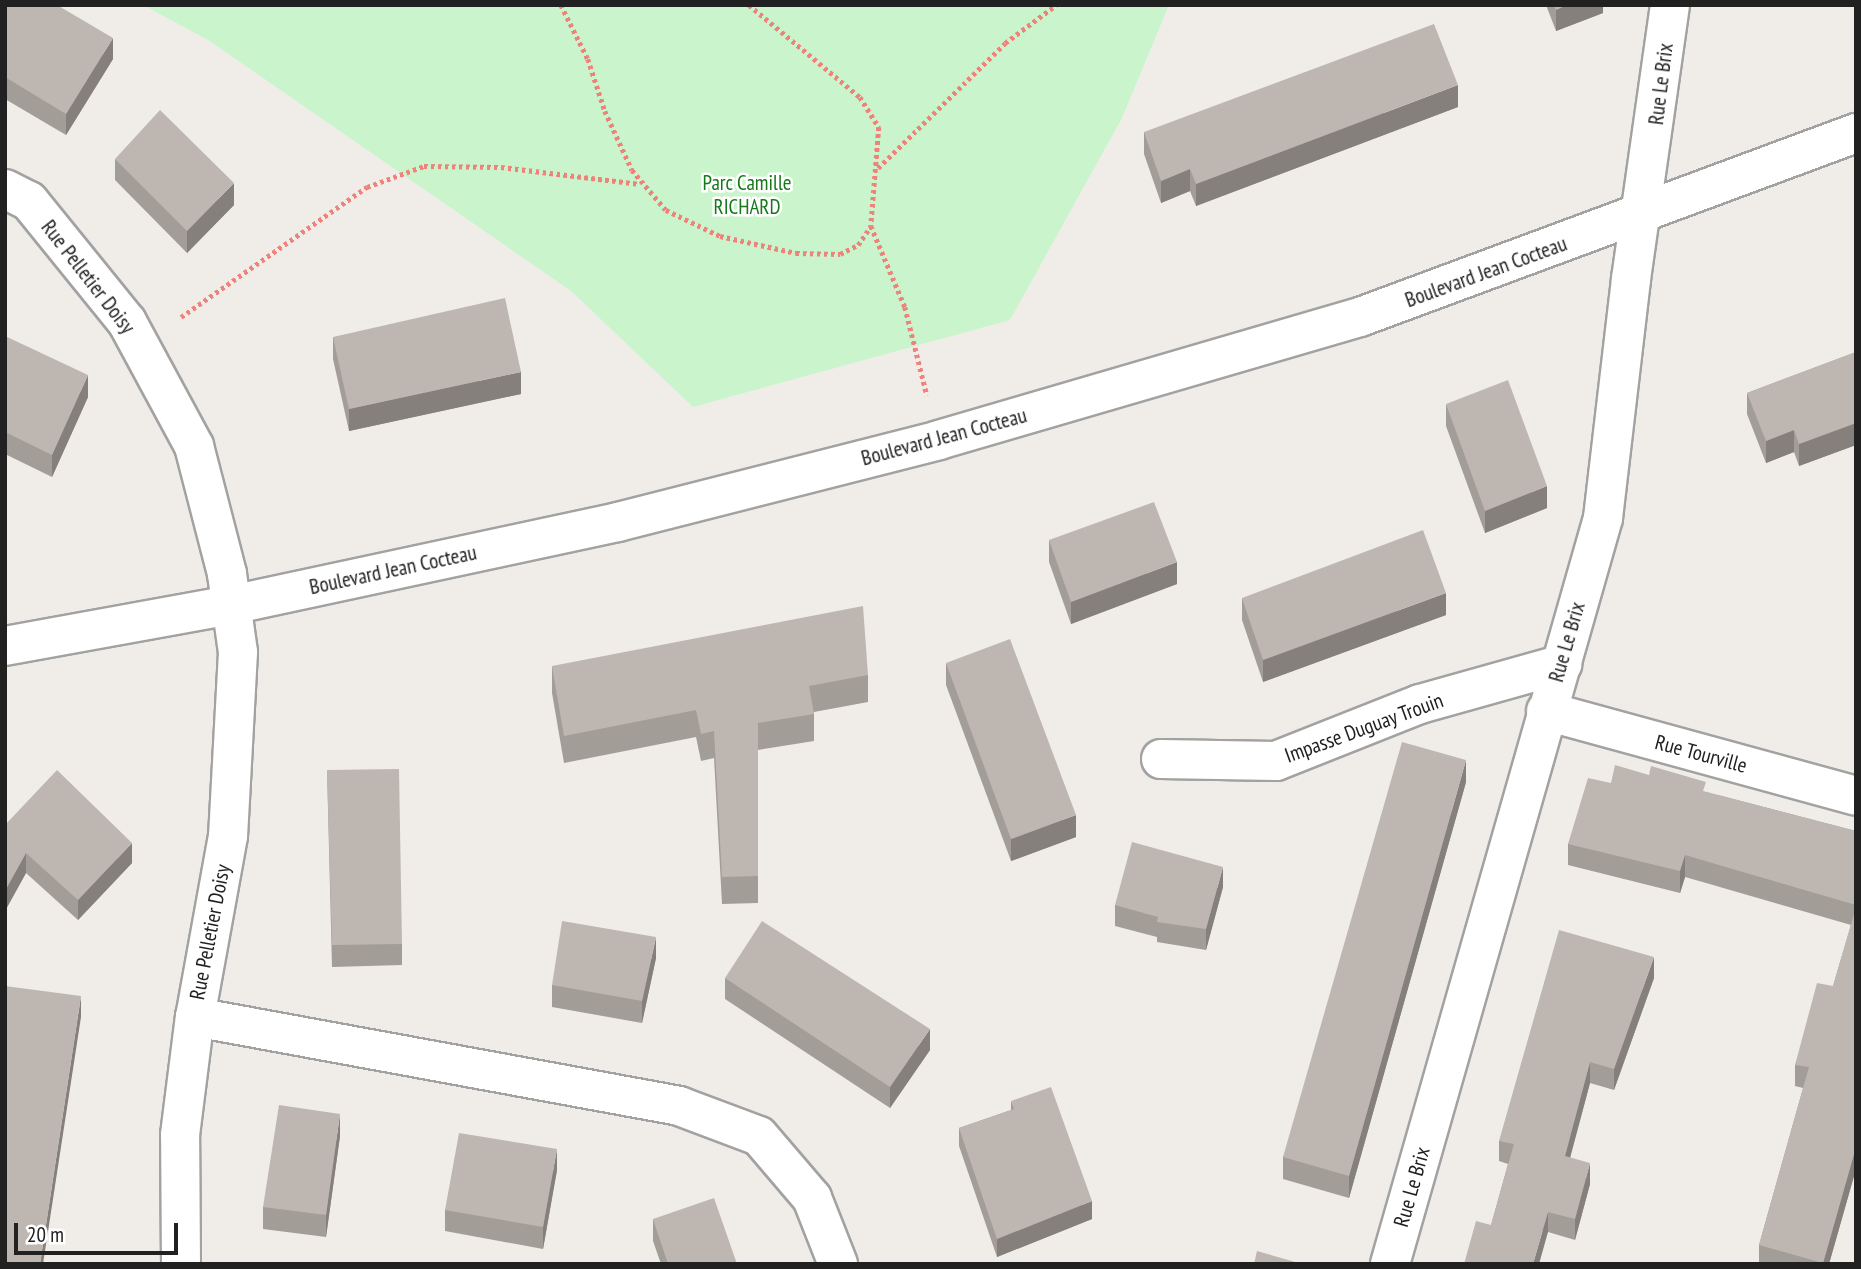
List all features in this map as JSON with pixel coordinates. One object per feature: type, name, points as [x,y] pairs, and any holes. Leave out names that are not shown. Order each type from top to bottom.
[{"type":"street","name":"Rue Le Brix","points":[[1390,1264],[1603,518],[1670,5]]},
{"type":"street","name":"Boulevard Jean Cocteau","points":[[5,646],[231,605],[618,522],[939,440],[1360,317],[1642,216],[1856,133]]},
{"type":"street","name":"Rue Pelletier Doisy","points":[[5,188],[29,201],[127,323],[140,346],[194,446],[231,605],[238,652],[229,836],[195,1017],[679,1106],[759,1136],[812,1198],[838,1264]]},
{"type":"street","name":"Impasse Duguay Trouin","points":[[1161,759],[1276,761],[1420,704],[1562,664]]},
{"type":"street","name":"Rue Tourville","points":[[1546,711],[1856,796]]},
{"type":"street","points":[[181,1264],[180,1135],[195,1017]]},
{"type":"path","points":[[561,5],[640,184],[666,210],[720,236],[796,253],[840,254],[858,244],[871,226]]},
{"type":"path","points":[[748,5],[860,97],[879,127],[871,226],[905,307],[939,440]]},
{"type":"path","points":[[877,168],[1005,44],[1056,5]]},
{"type":"path","points":[[140,346],[367,187],[424,166],[501,167],[640,184]]},
{"type":"green space","name":"Parc Camille RICHARD","points":[[143,5],[1169,5],[1122,118],[1010,320],[693,407],[571,291],[208,40]]},
{"type":"building","points":[[5,5],[57,5],[113,38],[66,114],[5,77]]},
{"type":"building","points":[[1554,5],[1567,5],[1556,10]]},
{"type":"building","points":[[1434,24],[1458,85],[1196,184],[1190,169],[1161,181],[1144,132]]},
{"type":"building","points":[[160,110],[234,183],[187,231],[115,159]]},
{"type":"building","points":[[505,298],[521,372],[349,409],[333,337]]},
{"type":"building","points":[[5,336],[88,375],[52,455],[5,432]]},
{"type":"building","points":[[1856,352],[1856,423],[1799,444],[1794,430],[1766,441],[1747,393]]},
{"type":"building","points":[[1508,380],[1547,486],[1485,511],[1446,404]]},
{"type":"building","points":[[1154,502],[1177,562],[1071,602],[1049,540]]},
{"type":"building","points":[[1423,530],[1446,593],[1263,660],[1242,598]]},
{"type":"building","points":[[863,606],[868,675],[809,686],[814,714],[758,723],[758,876],[722,877],[714,731],[701,734],[696,710],[564,736],[552,666]]},
{"type":"building","points":[[1010,639],[1076,815],[1011,839],[946,663]]},
{"type":"building","points":[[1402,742],[1466,760],[1349,1176],[1283,1157]]},
{"type":"building","points":[[1615,765],[1649,775],[1651,766],[1706,782],[1703,791],[1856,831],[1856,905],[1685,855],[1680,871],[1568,844],[1588,778],[1611,783]]},
{"type":"building","points":[[399,769],[402,944],[332,945],[327,770]]},
{"type":"building","points":[[57,770],[132,843],[78,900],[26,853],[5,891],[5,825]]},
{"type":"building","points":[[1132,842],[1223,867],[1206,929],[1157,922],[1158,917],[1115,905]]},
{"type":"building","points":[[1856,907],[1856,1147],[1823,1263],[1759,1245],[1809,1067],[1795,1065],[1817,983],[1833,986]]},
{"type":"building","points":[[562,921],[656,937],[642,1001],[552,985]]},
{"type":"building","points":[[762,921],[930,1029],[890,1087],[725,978]]},
{"type":"building","points":[[1559,930],[1654,957],[1614,1069],[1590,1062],[1565,1156],[1590,1163],[1575,1219],[1548,1212],[1533,1264],[1464,1264],[1476,1221],[1491,1225],[1514,1144],[1499,1141]]},
{"type":"building","points":[[5,986],[81,996],[40,1264],[5,1264]]},
{"type":"building","points":[[1051,1087],[1092,1201],[997,1239],[959,1128],[1014,1109],[1011,1101]]},
{"type":"building","points":[[279,1105],[340,1114],[326,1215],[263,1207]]},
{"type":"building","points":[[459,1133],[557,1149],[543,1227],[445,1210]]},
{"type":"building","points":[[714,1198],[737,1264],[668,1264],[653,1219]]},
{"type":"building","points":[[1257,1251],[1302,1264],[1254,1264]]}]
